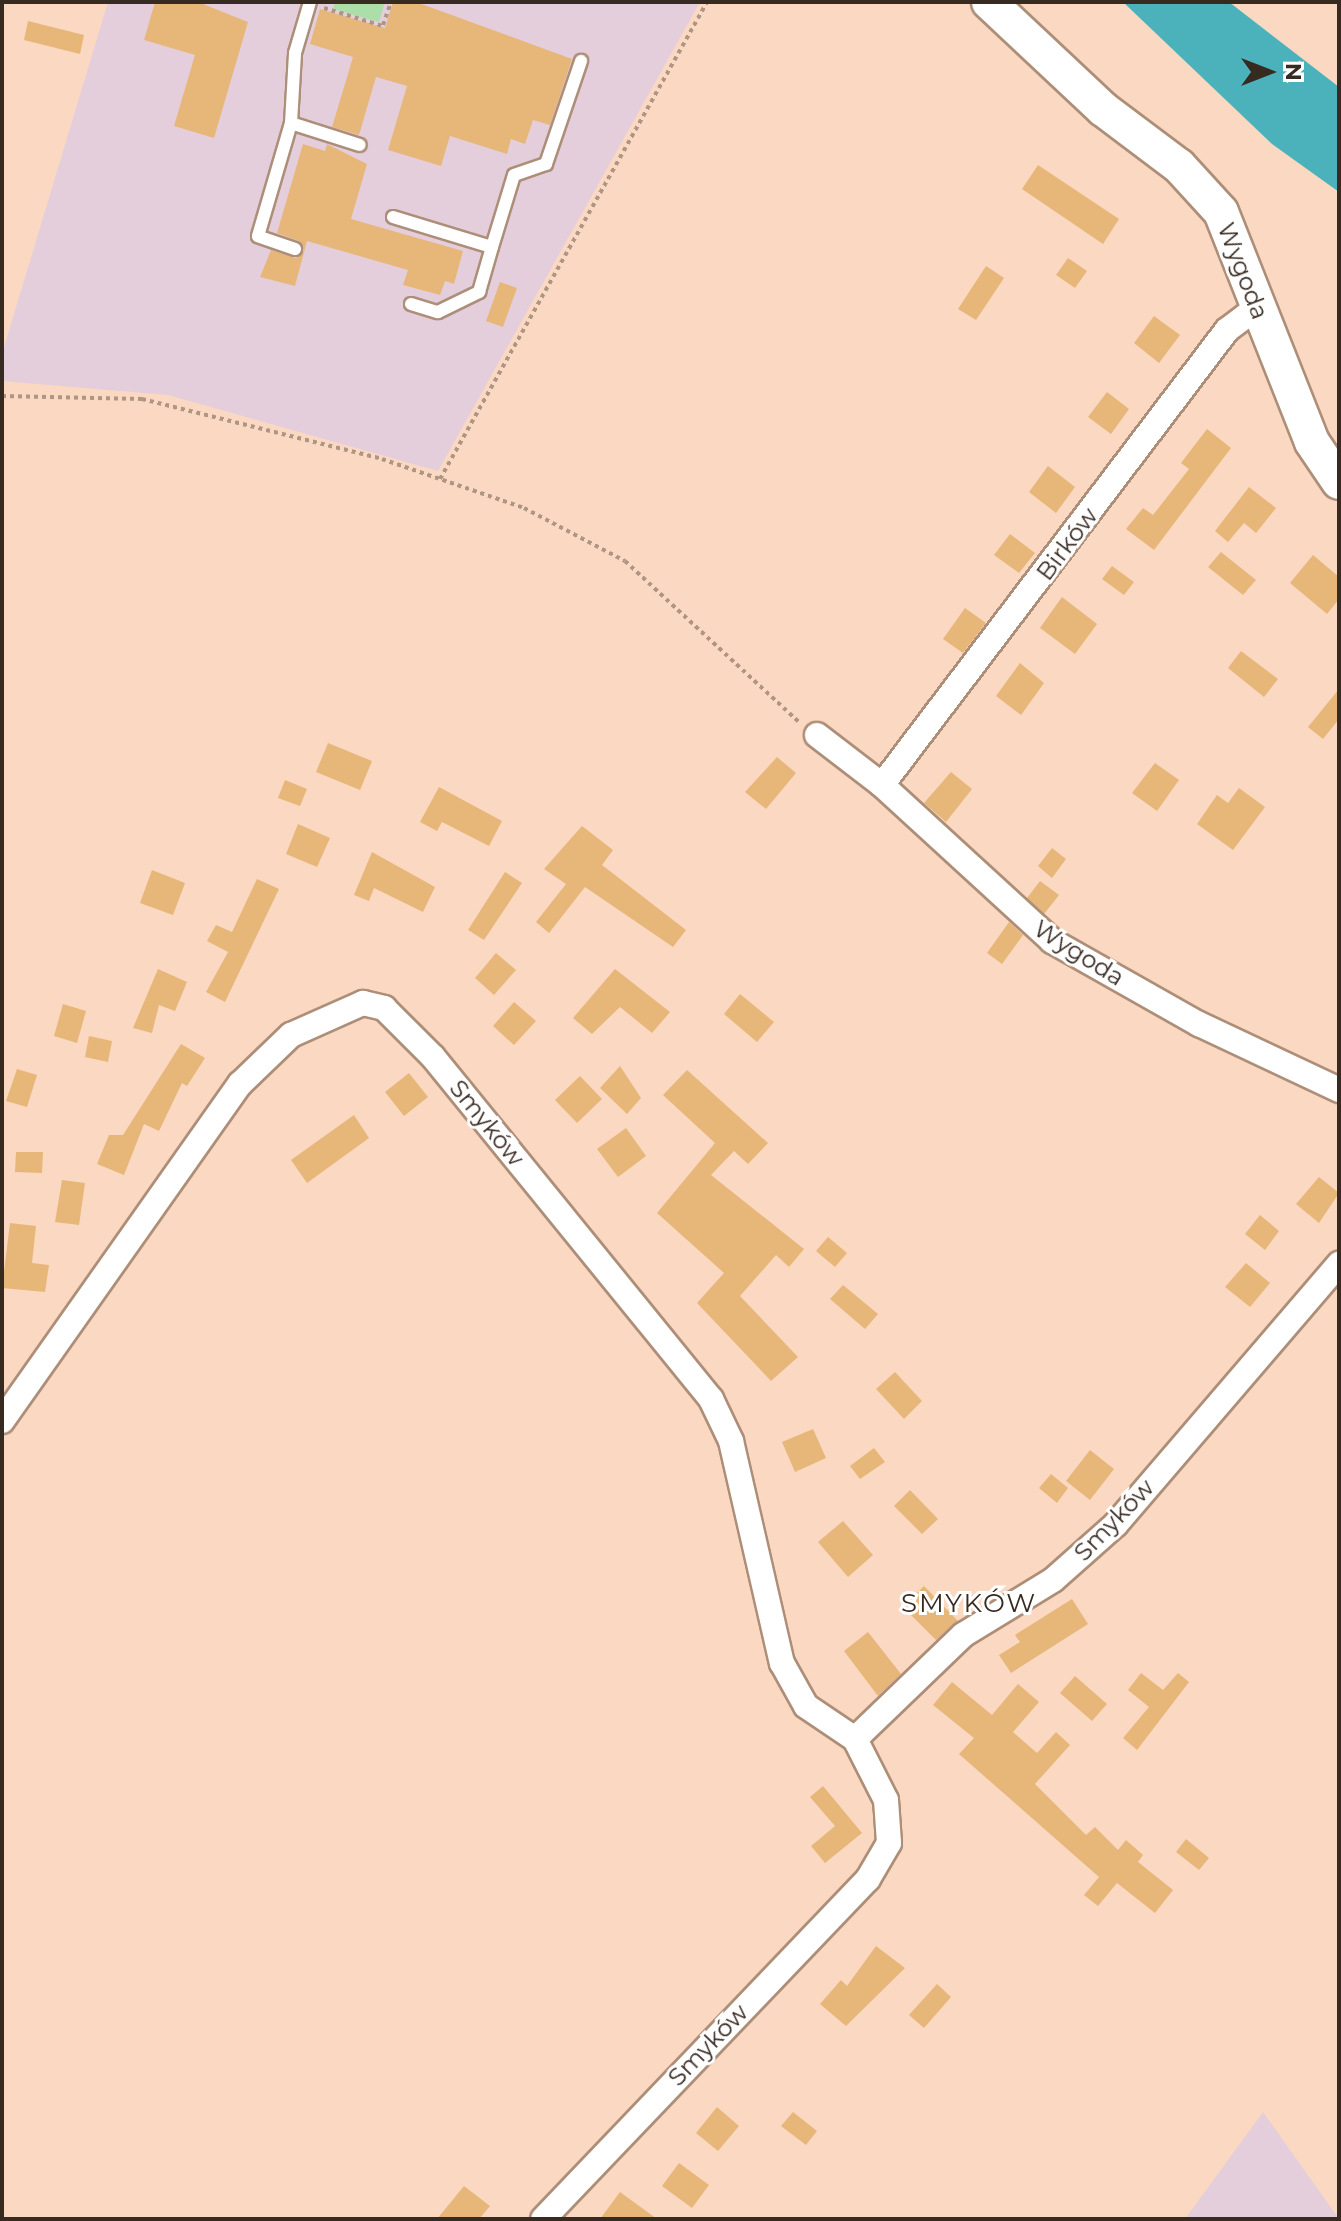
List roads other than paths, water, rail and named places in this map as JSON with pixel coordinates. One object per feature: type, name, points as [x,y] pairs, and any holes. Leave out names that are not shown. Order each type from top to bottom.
[{"type":"street","name":"Wygoda","points":[[989,2],[1103,109],[1179,166],[1221,212],[1256,308],[1312,442],[1339,482]]},
{"type":"street","name":"Birków","points":[[882,785],[1227,330],[1256,308]]},
{"type":"street","name":"Wygoda","points":[[817,735],[882,785],[1052,941],[1199,1024],[1339,1090]]},
{"type":"street","name":"Smyków","points":[[2,1421],[240,1084],[291,1035],[335,1011],[363,1003],[384,1008],[433,1057],[711,1399],[731,1441],[782,1663],[806,1706],[855,1739],[886,1800],[889,1843],[868,1879],[543,2219]]},
{"type":"street","name":"Smyków","points":[[855,1739],[963,1635],[1053,1580],[1116,1524],[1339,1264]]},
{"type":"lane","points":[[295,249],[258,236],[291,123],[295,53],[309,3]]},
{"type":"lane","points":[[411,304],[438,312],[479,292],[514,175],[546,164],[581,61]]},
{"type":"lane","points":[[291,123],[360,145]]},
{"type":"lane","points":[[393,217],[492,247]]},
{"type":"water","points":[[1123,2],[1229,2],[1339,87],[1339,192],[1272,144]]},
{"type":"district","name":"SMYKÓW","points":[[969,1604]]}]
